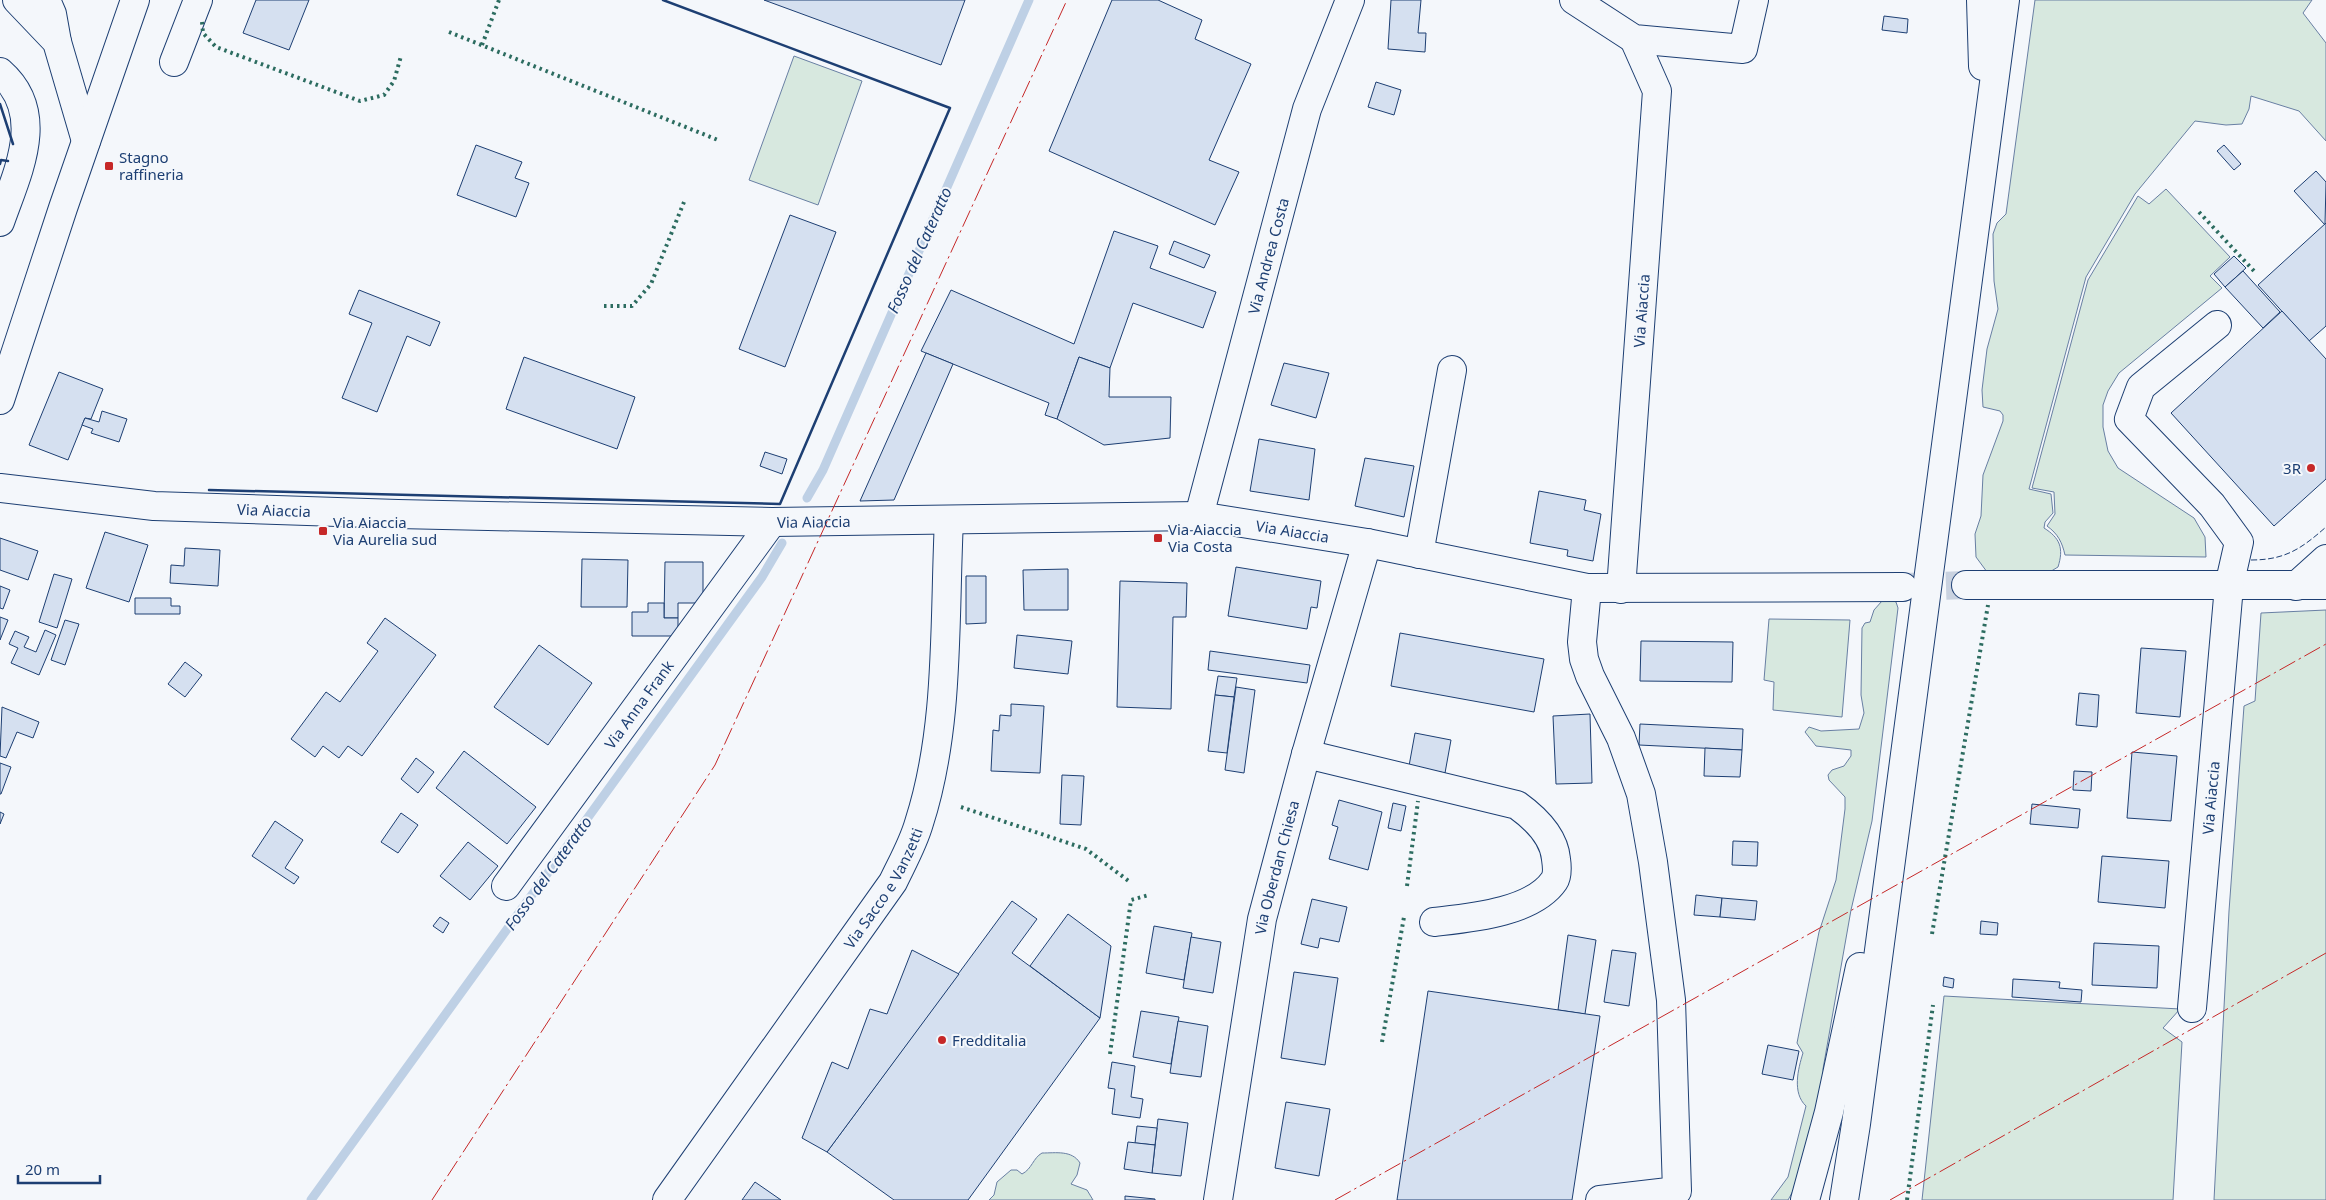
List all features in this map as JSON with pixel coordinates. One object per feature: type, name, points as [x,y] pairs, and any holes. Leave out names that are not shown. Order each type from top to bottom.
[{"type":"main road","points":[[17,0],[57,42]]},
{"type":"main road","points":[[46,0],[52,14],[57,42],[86,141]]},
{"type":"main road","points":[[0,400],[135,0]]},
{"type":"main road","points":[[174,62],[198,0]]},
{"type":"main road","name":"Via Andrea Costa","points":[[1199,516],[1307,109],[1350,0]]},
{"type":"main road","points":[[1574,0],[1634,39],[1743,49],[1754,0]]},
{"type":"main road","points":[[1981,0],[1985,150]]},
{"type":"main road","points":[[1844,1200],[1856,1124],[2005,0]]},
{"type":"main road","name":"Via Aiaccia","points":[[1621,589],[1657,91],[1634,39]]},
{"type":"main road","points":[[0,72],[17,91],[26,120],[26,148],[0,222]]},
{"type":"main road","name":"Via Aiaccia","points":[[2192,1008],[2229,586],[2239,542],[2212,505],[2128,419],[2141,387],[2218,325]]},
{"type":"main road","points":[[1419,554],[1452,370]]},
{"type":"main road","name":"Via Aiaccia","points":[[0,488],[154,506],[227,510],[772,522],[1199,516],[1367,543],[1587,588],[1902,587]]},
{"type":"main road","name":"Via Sacco e Vanzetti","points":[[667,1200],[892,882],[910,848],[929,788],[938,732],[943,675],[949,520]]},
{"type":"main road","name":"Via Anna Frank","points":[[506,886],[772,522]]},
{"type":"main road","name":"Via Oberdan Chiesa","points":[[1218,1200],[1262,919],[1306,754],[1367,543]]},
{"type":"main road","points":[[2296,586],[2326,559]]},
{"type":"main road","points":[[1966,585],[2326,586]]},
{"type":"main road","points":[[1587,588],[1582,642],[1584,659],[1590,676],[1621,738],[1641,794],[1671,1000],[1677,1191],[1600,1200]]},
{"type":"main road","points":[[1306,754],[1517,805],[1533,816],[1545,831],[1555,849],[1557,868],[1554,880],[1545,890],[1530,899],[1495,914],[1434,922]]},
{"type":"main road","points":[[1805,1200],[1829,1112],[1859,971],[1884,903]]},
{"type":"main road","points":[[1854,1200],[1856,1124]]},
{"type":"shaded area","points":[[2035,0],[2312,0],[2303,13],[2326,43],[2326,141],[2299,111],[2251,96],[2249,109],[2242,124],[2226,125],[2195,121],[2135,194],[2086,277],[2029,489],[2051,494],[2053,513],[2045,522],[2044,528],[2057,540],[2061,554],[2058,567],[2038,579],[1990,576],[1976,557],[1975,534],[1981,516],[1983,475],[2003,421],[2003,415],[2000,411],[1983,407],[1982,390],[1987,349],[1998,309],[1994,281],[1993,234],[1997,223],[2006,214]]},
{"type":"shaded area","points":[[794,56],[862,81],[818,205],[749,180]]},
{"type":"shaded area","points":[[2166,189],[2230,257],[2210,276],[2222,288],[2119,373],[2108,391],[2103,405],[2103,427],[2108,451],[2118,468],[2194,518],[2205,537],[2206,557],[2065,555],[2059,539],[2047,526],[2055,514],[2054,492],[2032,488],[2088,280],[2138,196],[2149,204]]},
{"type":"shaded area","points":[[1891,600],[1896,602],[1898,608],[1872,821],[1851,910],[1823,1069],[1825,1088],[1793,1191],[1788,1200],[1771,1200],[1788,1177],[1806,1106],[1799,1094],[1797,1081],[1803,1053],[1797,1043],[1819,932],[1836,880],[1845,809],[1845,797],[1829,780],[1828,775],[1832,770],[1844,766],[1851,756],[1851,750],[1816,746],[1805,732],[1809,727],[1821,731],[1859,729],[1864,713],[1861,695],[1862,628],[1865,623],[1870,622],[1874,610],[1882,601]]},
{"type":"shaded area","points":[[2326,610],[2326,1200],[2214,1200],[2229,911],[2244,706],[2255,701],[2261,613]]},
{"type":"shaded area","points":[[1769,619],[1850,620],[1842,717],[1773,710],[1774,682],[1764,680]]},
{"type":"shaded area","points":[[1944,996],[2180,1009],[2163,1028],[2182,1042],[2173,1200],[1922,1200]]},
{"type":"shaded area","points":[[1042,1153],[1063,1153],[1077,1159],[1080,1163],[1077,1175],[1071,1184],[1087,1190],[1093,1200],[989,1200],[994,1195],[997,1182],[1011,1170],[1017,1170],[1022,1174]]},
{"type":"building","points":[[256,0],[309,0],[289,50],[243,33]]},
{"type":"building","points":[[764,0],[965,0],[941,65]]},
{"type":"building","points":[[1112,0],[1158,0],[1202,20],[1195,39],[1251,64],[1209,160],[1239,172],[1215,225],[1049,151]]},
{"type":"building","points":[[1391,0],[1421,0],[1418,33],[1426,33],[1425,52],[1388,49]]},
{"type":"building","points":[[1884,16],[1908,19],[1907,33],[1882,30]]},
{"type":"building","points":[[1376,82],[1401,90],[1394,115],[1368,107]]},
{"type":"building","points":[[476,145],[522,162],[515,178],[529,183],[516,217],[457,195]]},
{"type":"building","points":[[2224,145],[2241,164],[2234,170],[2217,151]]},
{"type":"building","points":[[2316,171],[2326,182],[2325,225],[2294,191]]},
{"type":"building","points":[[790,215],[836,232],[785,367],[739,349]]},
{"type":"building","points":[[2326,223],[2326,326],[2309,341],[2258,285]]},
{"type":"building","points":[[1114,231],[1158,246],[1150,268],[1216,292],[1203,328],[1133,303],[1110,368],[1079,357],[1057,419],[1045,415],[1049,403],[921,351],[951,290],[1074,344]]},
{"type":"building","points":[[1174,241],[1210,255],[1204,268],[1169,254]]},
{"type":"building","points":[[2234,256],[2246,268],[2225,287],[2214,274]]},
{"type":"building","points":[[2243,271],[2280,312],[2263,328],[2225,287]]},
{"type":"building","points":[[359,290],[440,322],[430,346],[407,336],[377,412],[342,398],[372,323],[349,314]]},
{"type":"building","points":[[2282,311],[2326,359],[2326,479],[2274,526],[2171,413]]},
{"type":"building","points":[[926,353],[953,364],[894,500],[860,501]]},
{"type":"building","points":[[524,357],[635,397],[617,449],[506,409]]},
{"type":"building","points":[[1079,357],[1110,368],[1109,397],[1171,397],[1170,438],[1104,445],[1057,419]]},
{"type":"building","points":[[1284,363],[1329,373],[1316,418],[1271,405]]},
{"type":"building","points":[[59,372],[103,389],[91,419],[85,418],[68,460],[29,445]]},
{"type":"building","points":[[102,411],[127,419],[119,442],[91,433],[93,429],[82,425],[85,418],[99,422]]},
{"type":"building","points":[[1259,439],[1315,449],[1309,500],[1250,491]]},
{"type":"building","points":[[765,452],[787,459],[782,474],[760,466]]},
{"type":"building","points":[[1365,458],[1414,466],[1404,517],[1355,506]]},
{"type":"building","points":[[1539,491],[1586,500],[1584,510],[1601,514],[1593,561],[1567,556],[1568,550],[1530,543]]},
{"type":"building","points":[[105,532],[148,545],[129,602],[86,588]]},
{"type":"building","points":[[0,538],[38,551],[28,580],[0,570]]},
{"type":"building","points":[[185,548],[220,550],[218,586],[170,583],[171,565],[184,566]]},
{"type":"building","points":[[582,559],[628,560],[627,607],[581,607]]},
{"type":"building","points":[[665,562],[703,562],[703,603],[678,603],[678,618],[664,618]]},
{"type":"building","points":[[1236,567],[1321,581],[1317,608],[1311,607],[1307,629],[1228,616]]},
{"type":"building","points":[[1068,569],[1068,610],[1024,610],[1023,570]]},
{"type":"building","points":[[54,574],[72,579],[57,628],[39,622]]},
{"type":"building","points":[[966,576],[986,576],[986,623],[966,624]]},
{"type":"building","points":[[1120,581],[1187,583],[1186,617],[1173,617],[1171,709],[1117,707]]},
{"type":"building","points":[[0,586],[10,590],[3,609],[0,608]]},
{"type":"building","points":[[135,598],[171,598],[171,606],[180,606],[180,614],[135,614]]},
{"type":"building","points":[[648,603],[664,603],[664,618],[678,618],[678,636],[632,636],[632,612],[648,612]]},
{"type":"building","points":[[0,617],[8,620],[0,640]]},
{"type":"building","points":[[385,618],[436,655],[362,756],[348,746],[339,758],[323,746],[315,757],[291,739],[326,692],[340,702],[378,651],[367,643]]},
{"type":"building","points":[[65,620],[79,624],[65,665],[51,660]]},
{"type":"building","points":[[45,630],[56,635],[39,675],[11,663],[18,648],[9,644],[15,631],[29,637],[24,647],[36,652]]},
{"type":"building","points":[[1400,633],[1544,659],[1534,712],[1391,686]]},
{"type":"building","points":[[1017,635],[1072,641],[1068,674],[1014,668]]},
{"type":"building","points":[[1641,641],[1733,642],[1732,682],[1640,681]]},
{"type":"building","points":[[539,645],[592,683],[548,745],[494,707]]},
{"type":"building","points":[[2141,648],[2186,651],[2180,717],[2136,713]]},
{"type":"building","points":[[1210,651],[1310,665],[1307,683],[1208,670]]},
{"type":"building","points":[[185,662],[202,675],[185,697],[168,684]]},
{"type":"building","points":[[1218,676],[1237,678],[1234,697],[1215,695]]},
{"type":"building","points":[[1236,687],[1255,690],[1244,773],[1225,770]]},
{"type":"building","points":[[2079,693],[2099,695],[2097,727],[2076,725]]},
{"type":"building","points":[[1215,695],[1234,697],[1227,753],[1208,751]]},
{"type":"building","points":[[1011,704],[1044,706],[1040,773],[991,771],[993,730],[999,731],[1000,715],[1011,716]]},
{"type":"building","points":[[2,707],[39,722],[33,738],[17,732],[6,758],[0,756]]},
{"type":"building","points":[[1590,714],[1592,783],[1556,784],[1553,716]]},
{"type":"building","points":[[1640,724],[1743,729],[1742,750],[1639,745]]},
{"type":"building","points":[[1415,733],[1451,740],[1445,773],[1409,766]]},
{"type":"building","points":[[1705,748],[1742,750],[1740,777],[1704,776]]},
{"type":"building","points":[[464,751],[536,807],[507,844],[436,788]]},
{"type":"building","points":[[2132,752],[2177,756],[2171,821],[2127,818]]},
{"type":"building","points":[[416,758],[434,772],[418,793],[401,779]]},
{"type":"building","points":[[0,763],[11,767],[1,794],[0,794]]},
{"type":"building","points":[[2074,771],[2092,772],[2091,791],[2073,790]]},
{"type":"building","points":[[1062,775],[1084,776],[1081,825],[1060,824]]},
{"type":"building","points":[[1339,800],[1382,812],[1368,870],[1329,859],[1338,827],[1332,825]]},
{"type":"building","points":[[1393,803],[1406,806],[1401,831],[1388,828]]},
{"type":"building","points":[[2032,804],[2080,809],[2078,828],[2030,824]]},
{"type":"building","points":[[0,812],[4,814],[0,824]]},
{"type":"building","points":[[401,813],[418,825],[398,853],[381,842]]},
{"type":"building","points":[[275,821],[303,840],[285,868],[299,877],[294,884],[252,856]]},
{"type":"building","points":[[1733,841],[1758,842],[1757,866],[1732,865]]},
{"type":"building","points":[[468,842],[498,866],[470,900],[440,876]]},
{"type":"building","points":[[2102,856],[2169,861],[2165,908],[2098,902]]},
{"type":"building","points":[[1696,895],[1722,898],[1720,917],[1694,915]]},
{"type":"building","points":[[1722,898],[1757,901],[1755,920],[1720,917]]},
{"type":"building","points":[[1312,899],[1347,907],[1339,942],[1320,938],[1318,948],[1301,944]]},
{"type":"building","points":[[1012,901],[1037,919],[1012,953],[1100,1018],[968,1200],[894,1200],[827,1152]]},
{"type":"building","points":[[1068,914],[1111,946],[1100,1018],[1030,966]]},
{"type":"building","points":[[440,917],[449,923],[443,933],[433,926]]},
{"type":"building","points":[[1981,921],[1998,923],[1997,935],[1980,934]]},
{"type":"building","points":[[1154,926],[1192,933],[1184,980],[1146,973]]},
{"type":"building","points":[[1568,935],[1596,940],[1585,1014],[1558,1010]]},
{"type":"building","points":[[1191,937],[1221,942],[1213,993],[1183,988]]},
{"type":"building","points":[[2094,943],[2159,946],[2157,988],[2092,985]]},
{"type":"building","points":[[912,950],[959,974],[827,1152],[802,1138],[832,1062],[848,1069],[870,1009],[887,1014]]},
{"type":"building","points":[[1612,950],[1636,953],[1629,1006],[1604,1002]]},
{"type":"building","points":[[1294,972],[1338,978],[1325,1065],[1281,1058]]},
{"type":"building","points":[[1944,977],[1954,979],[1953,988],[1943,986]]},
{"type":"building","points":[[2013,979],[2060,982],[2059,988],[2082,990],[2081,1002],[2012,997]]},
{"type":"building","points":[[1428,991],[1600,1016],[1572,1200],[1397,1200]]},
{"type":"building","points":[[1141,1011],[1179,1017],[1171,1064],[1133,1057]]},
{"type":"building","points":[[1178,1021],[1208,1026],[1201,1077],[1170,1073]]},
{"type":"building","points":[[1768,1045],[1799,1051],[1793,1080],[1762,1074]]},
{"type":"building","points":[[1112,1062],[1135,1066],[1131,1097],[1143,1099],[1140,1118],[1112,1114],[1115,1089],[1108,1088]]},
{"type":"building","points":[[1286,1102],[1330,1109],[1319,1176],[1275,1168]]},
{"type":"building","points":[[1158,1119],[1188,1123],[1181,1176],[1152,1173]]},
{"type":"building","points":[[1137,1126],[1157,1128],[1155,1145],[1135,1143]]},
{"type":"building","points":[[1128,1142],[1155,1145],[1152,1173],[1124,1169]]},
{"type":"building","points":[[755,1182],[781,1200],[742,1200]]},
{"type":"building","points":[[1125,1196],[1155,1199],[1155,1200],[1125,1200]]},
{"type":"waterway","name":"Fosso del Cateratto","points":[[807,498],[823,470],[1029,0]]},
{"type":"waterway","name":"Fosso del Cateratto","points":[[311,1200],[762,577],[782,543]]},
{"type":"tunnel","points":[[1904,587],[1966,585]]},
{"type":"hedge","points":[[482,45],[499,0]]},
{"type":"hedge","points":[[202,22],[203,33],[216,47],[360,101],[384,95],[394,81],[401,56]]},
{"type":"hedge","points":[[449,32],[718,140]]},
{"type":"hedge","points":[[604,306],[632,306],[651,284],[684,202]]},
{"type":"hedge","points":[[2199,212],[2255,272]]},
{"type":"hedge","points":[[1932,934],[1988,605]]},
{"type":"hedge","points":[[1407,886],[1418,801]]},
{"type":"hedge","points":[[961,807],[1086,849],[1130,882]]},
{"type":"hedge","points":[[1110,1054],[1131,900],[1149,895]]},
{"type":"hedge","points":[[1382,1042],[1404,917]]},
{"type":"hedge","points":[[1907,1200],[1933,1005]]},
{"type":"fence","points":[[2251,560],[2274,558],[2292,552],[2326,527]]},
{"type":"wall","points":[[209,490],[780,504],[950,108],[663,0]]},
{"type":"wall","points":[[0,104],[13,144]]},
{"type":"wall","points":[[0,164],[1,160],[8,161]]},
{"type":"power","points":[[432,1200],[715,765],[1067,0]]},
{"type":"power","points":[[1335,1200],[2326,644]]},
{"type":"power","points":[[1890,1200],[2326,953]]},
{"type":"place","name":"Stagno raffineria","points":[[109,166]]},
{"type":"place","name":"3R","points":[[2311,468]]},
{"type":"place","name":"Via Aiaccia Via Aurelia sud","points":[[323,531]]},
{"type":"place","name":"Via Aiaccia Via Costa","points":[[1158,538]]},
{"type":"place","name":"Fredditalia","points":[[942,1040]]}]
